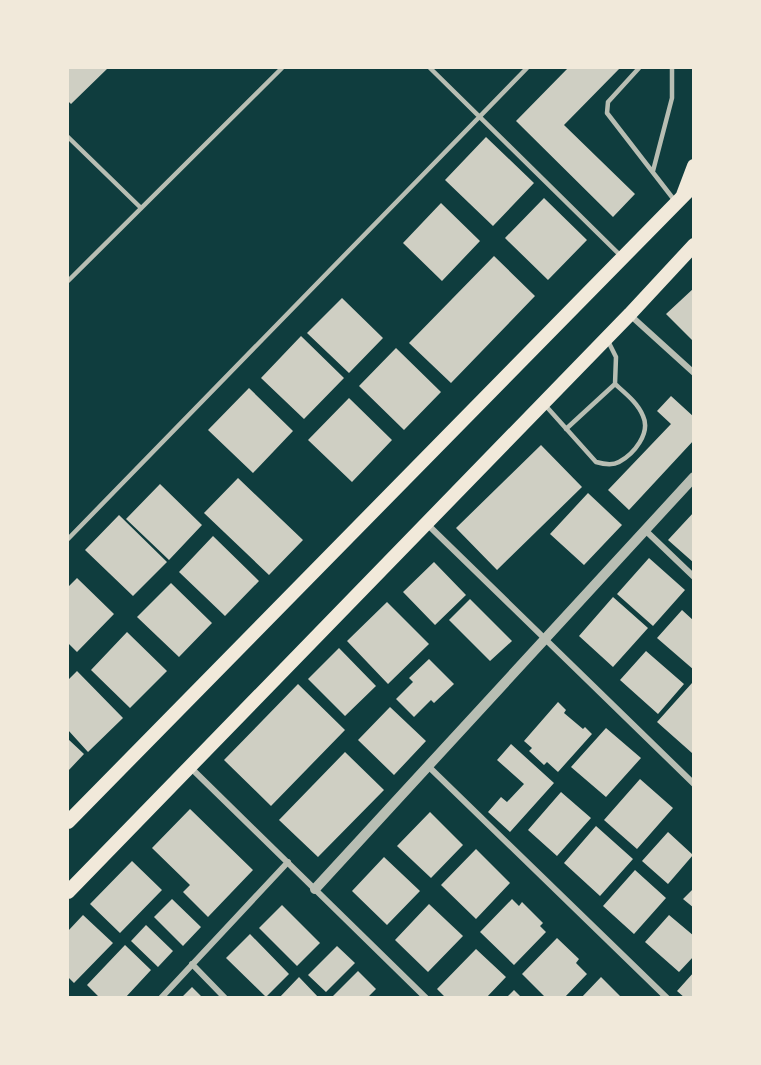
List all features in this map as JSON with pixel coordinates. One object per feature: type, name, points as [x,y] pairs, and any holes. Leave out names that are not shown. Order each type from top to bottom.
[{"type":"main road","points":[[679,200],[693,166]]},
{"type":"main road","points":[[68,822],[693,186]]},
{"type":"main road","points":[[68,892],[630,314],[693,245]]},
{"type":"street","points":[[630,314],[693,373]]},
{"type":"street","points":[[315,889],[693,477]]},
{"type":"street","points":[[426,523],[693,784]]},
{"type":"street","points":[[645,530],[693,577]]},
{"type":"street","points":[[428,766],[667,998]]},
{"type":"street","points":[[190,767],[426,998]]},
{"type":"street","points":[[160,998],[288,862]]},
{"type":"street","points":[[192,964],[225,998]]},
{"type":"lane","points":[[68,281],[282,68]]},
{"type":"lane","points":[[430,68],[622,257]]},
{"type":"lane","points":[[68,539],[526,68]]},
{"type":"lane","points":[[639,68],[608,102],[607,113],[679,200]]},
{"type":"lane","points":[[653,171],[672,98],[672,68]]},
{"type":"lane","points":[[68,137],[141,208]]},
{"type":"lane","points":[[543,403],[596,462],[607,465],[619,463],[642,440],[646,430],[643,416],[615,384],[616,357],[606,338]]},
{"type":"lane","points":[[566,429],[615,384]]},
{"type":"building","points":[[68,68],[108,68],[71,104],[68,101]]},
{"type":"building","points":[[568,68],[620,68],[564,125],[635,194],[613,217],[516,121]]},
{"type":"building","points":[[486,137],[534,183],[493,226],[445,180]]},
{"type":"building","points":[[544,198],[587,240],[548,280],[505,238]]},
{"type":"building","points":[[441,203],[480,241],[442,281],[403,243]]},
{"type":"building","points":[[494,256],[535,296],[451,383],[409,343]]},
{"type":"building","points":[[694,288],[694,342],[666,314]]},
{"type":"building","points":[[342,298],[383,338],[349,373],[307,333]]},
{"type":"building","points":[[301,336],[344,378],[304,419],[261,378]]},
{"type":"building","points":[[396,348],[441,392],[404,430],[359,386]]},
{"type":"building","points":[[249,388],[293,431],[253,473],[208,430]]},
{"type":"building","points":[[671,396],[694,417],[694,440],[629,510],[608,490],[671,424],[657,411]]},
{"type":"building","points":[[349,398],[392,440],[352,482],[308,440]]},
{"type":"building","points":[[541,445],[582,487],[497,570],[456,528]]},
{"type":"building","points":[[238,478],[303,540],[269,575],[204,513]]},
{"type":"building","points":[[160,484],[202,525],[169,560],[126,519]]},
{"type":"building","points":[[588,493],[622,525],[584,565],[550,534]]},
{"type":"building","points":[[694,512],[694,563],[668,540]]},
{"type":"building","points":[[119,515],[167,562],[133,596],[85,550]]},
{"type":"building","points":[[213,536],[259,581],[225,616],[179,572]]},
{"type":"building","points":[[649,558],[685,590],[653,626],[617,594]]},
{"type":"building","points":[[434,562],[466,595],[435,625],[403,592]]},
{"type":"building","points":[[77,578],[114,614],[77,652],[68,643],[68,587]]},
{"type":"building","points":[[171,583],[212,623],[179,657],[137,617]]},
{"type":"building","points":[[613,597],[648,628],[613,667],[579,636]]},
{"type":"building","points":[[470,599],[512,641],[490,661],[449,620]]},
{"type":"building","points":[[387,602],[429,644],[388,684],[347,641]]},
{"type":"building","points":[[682,610],[694,621],[694,670],[657,638]]},
{"type":"building","points":[[127,632],[167,671],[130,708],[91,670]]},
{"type":"building","points":[[339,648],[376,686],[345,716],[308,679]]},
{"type":"building","points":[[646,651],[684,684],[658,714],[620,680]]},
{"type":"building","points":[[429,659],[454,684],[434,703],[431,700],[414,717],[396,699],[413,682],[409,678]]},
{"type":"building","points":[[77,671],[123,718],[88,752],[68,730],[68,680]]},
{"type":"building","points":[[692,683],[694,752],[692,753],[657,722]]},
{"type":"building","points":[[298,684],[345,730],[271,806],[224,760]]},
{"type":"building","points":[[558,702],[566,710],[564,713],[592,734],[558,772],[547,762],[544,765],[529,751],[532,748],[524,741]]},
{"type":"building","points":[[390,707],[426,741],[394,775],[358,740]]},
{"type":"building","points":[[606,728],[641,758],[606,797],[571,767]]},
{"type":"building","points":[[68,739],[84,754],[68,771]]},
{"type":"building","points":[[511,744],[554,783],[510,832],[488,812],[501,797],[507,802],[524,784],[497,760]]},
{"type":"building","points":[[345,752],[384,790],[318,857],[279,820]]},
{"type":"building","points":[[640,779],[673,808],[637,849],[604,820]]},
{"type":"building","points":[[561,792],[591,818],[557,856],[528,830]]},
{"type":"building","points":[[190,809],[253,870],[208,917],[183,892],[190,885],[152,848]]},
{"type":"building","points":[[430,812],[463,845],[431,878],[397,846]]},
{"type":"building","points":[[596,826],[633,859],[600,896],[564,863]]},
{"type":"building","points":[[668,832],[693,855],[668,884],[642,861]]},
{"type":"building","points":[[476,849],[510,883],[476,919],[441,885]]},
{"type":"building","points":[[384,857],[420,891],[387,925],[352,891]]},
{"type":"building","points":[[132,861],[162,890],[120,933],[90,904]]},
{"type":"building","points":[[635,870],[666,898],[634,934],[603,906]]},
{"type":"building","points":[[694,888],[694,908],[683,899]]},
{"type":"building","points":[[172,899],[201,927],[183,946],[154,917]]},
{"type":"building","points":[[512,899],[519,906],[522,902],[543,923],[540,926],[546,932],[514,965],[480,932]]},
{"type":"building","points":[[429,904],[463,936],[428,972],[395,940]]},
{"type":"building","points":[[282,905],[320,943],[297,966],[259,928]]},
{"type":"building","points":[[83,915],[113,943],[74,983],[68,977],[68,931]]},
{"type":"building","points":[[669,915],[694,936],[694,956],[679,972],[645,942]]},
{"type":"building","points":[[146,925],[173,951],[158,967],[131,941]]},
{"type":"building","points":[[250,934],[289,974],[266,997],[226,958]]},
{"type":"building","points":[[557,938],[579,959],[576,963],[587,974],[564,998],[546,998],[522,974]]},
{"type":"building","points":[[125,945],[151,970],[125,998],[100,998],[87,985]]},
{"type":"building","points":[[337,946],[355,963],[326,992],[308,975]]},
{"type":"building","points":[[476,949],[506,977],[486,998],[446,998],[437,989]]},
{"type":"building","points":[[358,971],[376,989],[367,998],[331,998]]},
{"type":"building","points":[[694,972],[694,998],[685,998],[677,991]]},
{"type":"building","points":[[299,977],[319,998],[279,998]]},
{"type":"building","points":[[601,977],[622,998],[581,998]]},
{"type":"building","points":[[192,987],[203,998],[181,998]]},
{"type":"building","points":[[514,990],[522,998],[506,998]]}]
